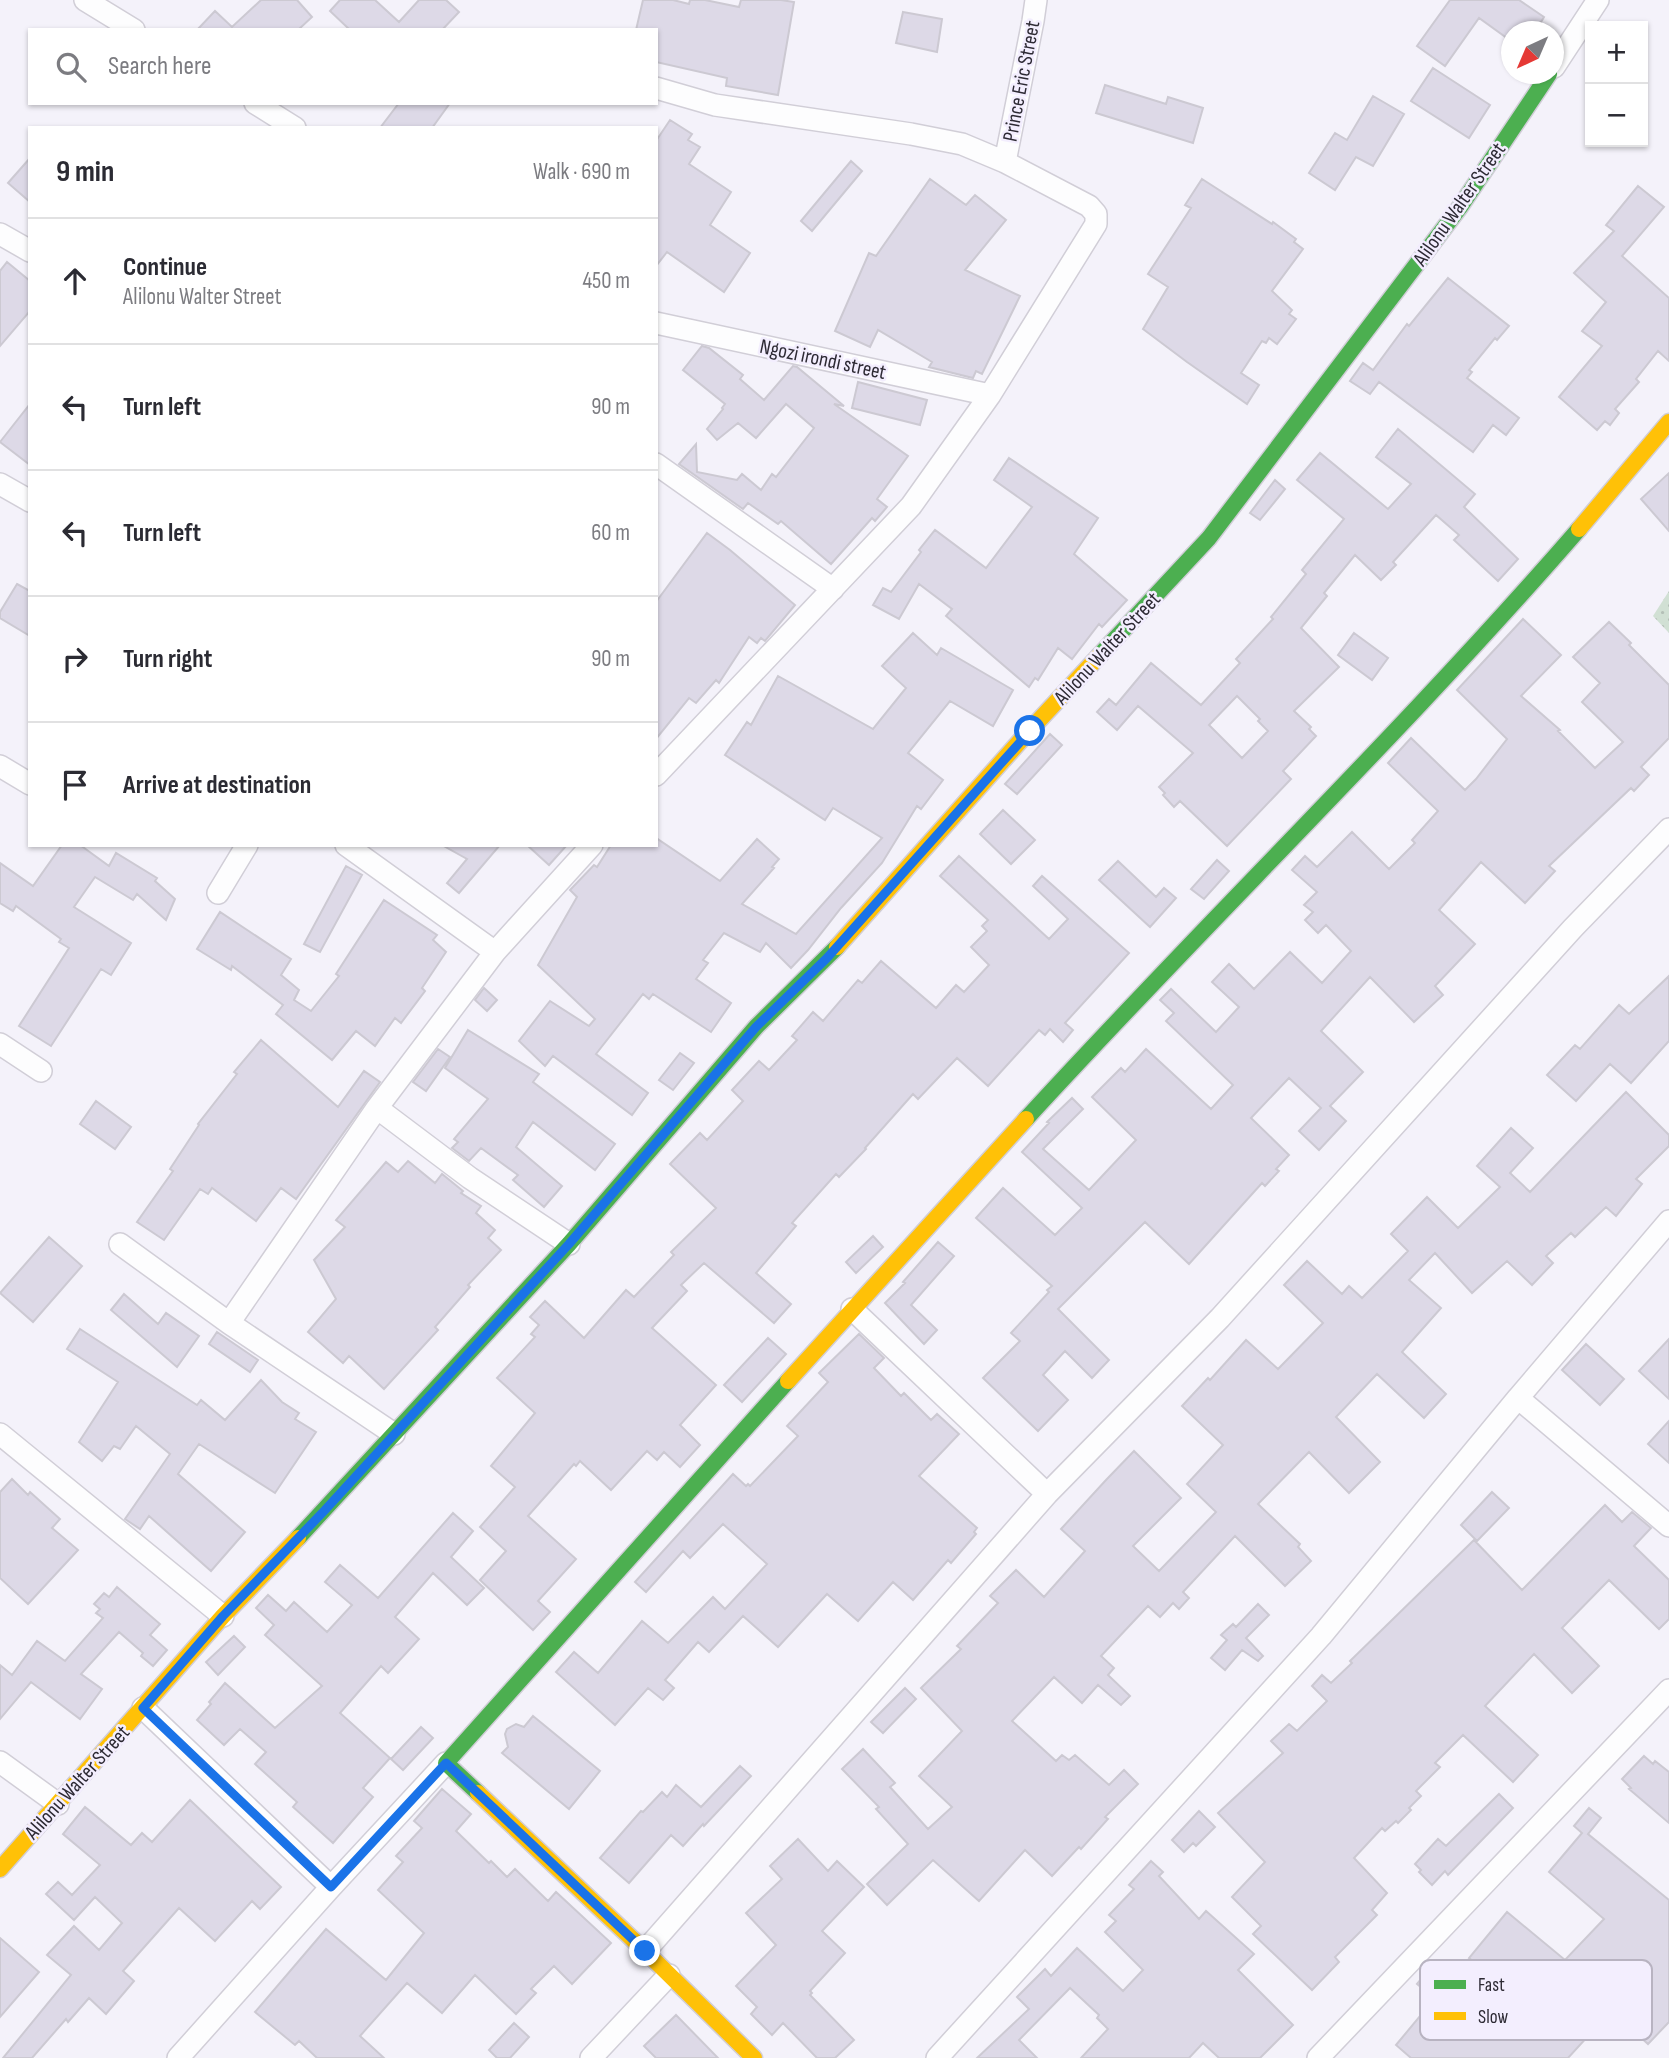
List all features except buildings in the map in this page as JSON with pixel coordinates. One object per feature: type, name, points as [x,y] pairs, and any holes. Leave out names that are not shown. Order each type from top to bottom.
[{"type":"street","points":[[85,0],[131,28]]},
{"type":"street","name":"Prince Eric Street","points":[[1005,162],[1036,0]]},
{"type":"street","points":[[1564,51],[1598,0]]},
{"type":"street","name":"Alilonu Walter Street","points":[[0,1870],[223,1616],[325,1510],[569,1244],[756,1027],[827,958],[1030,731],[1209,538],[1461,207],[1542,84]]},
{"type":"street","points":[[658,89],[715,105],[962,144],[1005,162],[1089,206],[1096,214],[1096,224],[990,395],[911,506],[658,771]]},
{"type":"street","points":[[258,105],[292,126]]},
{"type":"street","points":[[0,234],[28,250]]},
{"type":"street","name":"Ngozi irondi street","points":[[658,323],[990,395]]},
{"type":"street","points":[[178,2058],[852,1309],[1127,1010],[1488,631],[1580,528],[1669,422]]},
{"type":"street","points":[[658,465],[833,589]]},
{"type":"street","points":[[0,484],[28,500]]},
{"type":"street","points":[[0,766],[28,783]]},
{"type":"street","points":[[645,1951],[1046,1494],[1220,1318],[1573,928],[1669,829]]},
{"type":"street","points":[[218,893],[246,847]]},
{"type":"street","points":[[349,847],[495,953]]},
{"type":"street","points":[[229,1323],[377,1108],[495,953],[590,847]]},
{"type":"street","points":[[0,1044],[41,1072]]},
{"type":"street","points":[[377,1108],[470,1178],[569,1244]]},
{"type":"street","points":[[937,2058],[1321,1636],[1669,1221]]},
{"type":"street","points":[[120,1244],[229,1323],[394,1434]]},
{"type":"street","points":[[852,1309],[1046,1494]]},
{"type":"street","points":[[1518,1398],[1669,1526]]},
{"type":"street","points":[[0,1434],[223,1616]]},
{"type":"street","points":[[1318,2058],[1669,1690]]},
{"type":"street","points":[[143,1708],[331,1887]]},
{"type":"street","points":[[0,1762],[58,1804]]},
{"type":"street","points":[[446,1763],[754,2058]]},
{"type":"street","points":[[591,2058],[669,1975]]},
{"type":"green space","points":[[1669,591],[1669,633],[1653,616]]},
{"type":"traffic: fast","points":[[1099,656],[1209,538],[1460,207],[1542,84]]},
{"type":"traffic: fast","points":[[1026,1119],[1444,679],[1579,529]]},
{"type":"traffic: fast","points":[[298,1538],[569,1244],[756,1027],[837,947]]},
{"type":"traffic: fast","points":[[478,1793],[446,1763],[788,1381]]},
{"type":"traffic: slow","points":[[1579,529],[1669,422]]},
{"type":"traffic: slow","points":[[837,947],[1099,656]]},
{"type":"traffic: slow","points":[[788,1381],[1026,1119]]},
{"type":"traffic: slow","points":[[0,1869],[223,1616],[298,1538]]},
{"type":"traffic: slow","points":[[478,1793],[754,2058]]},
{"type":"route","points":[[645,1951],[446,1763],[331,1887],[143,1708],[223,1616],[325,1510],[569,1244],[756,1027],[827,958],[1030,731]]}]
